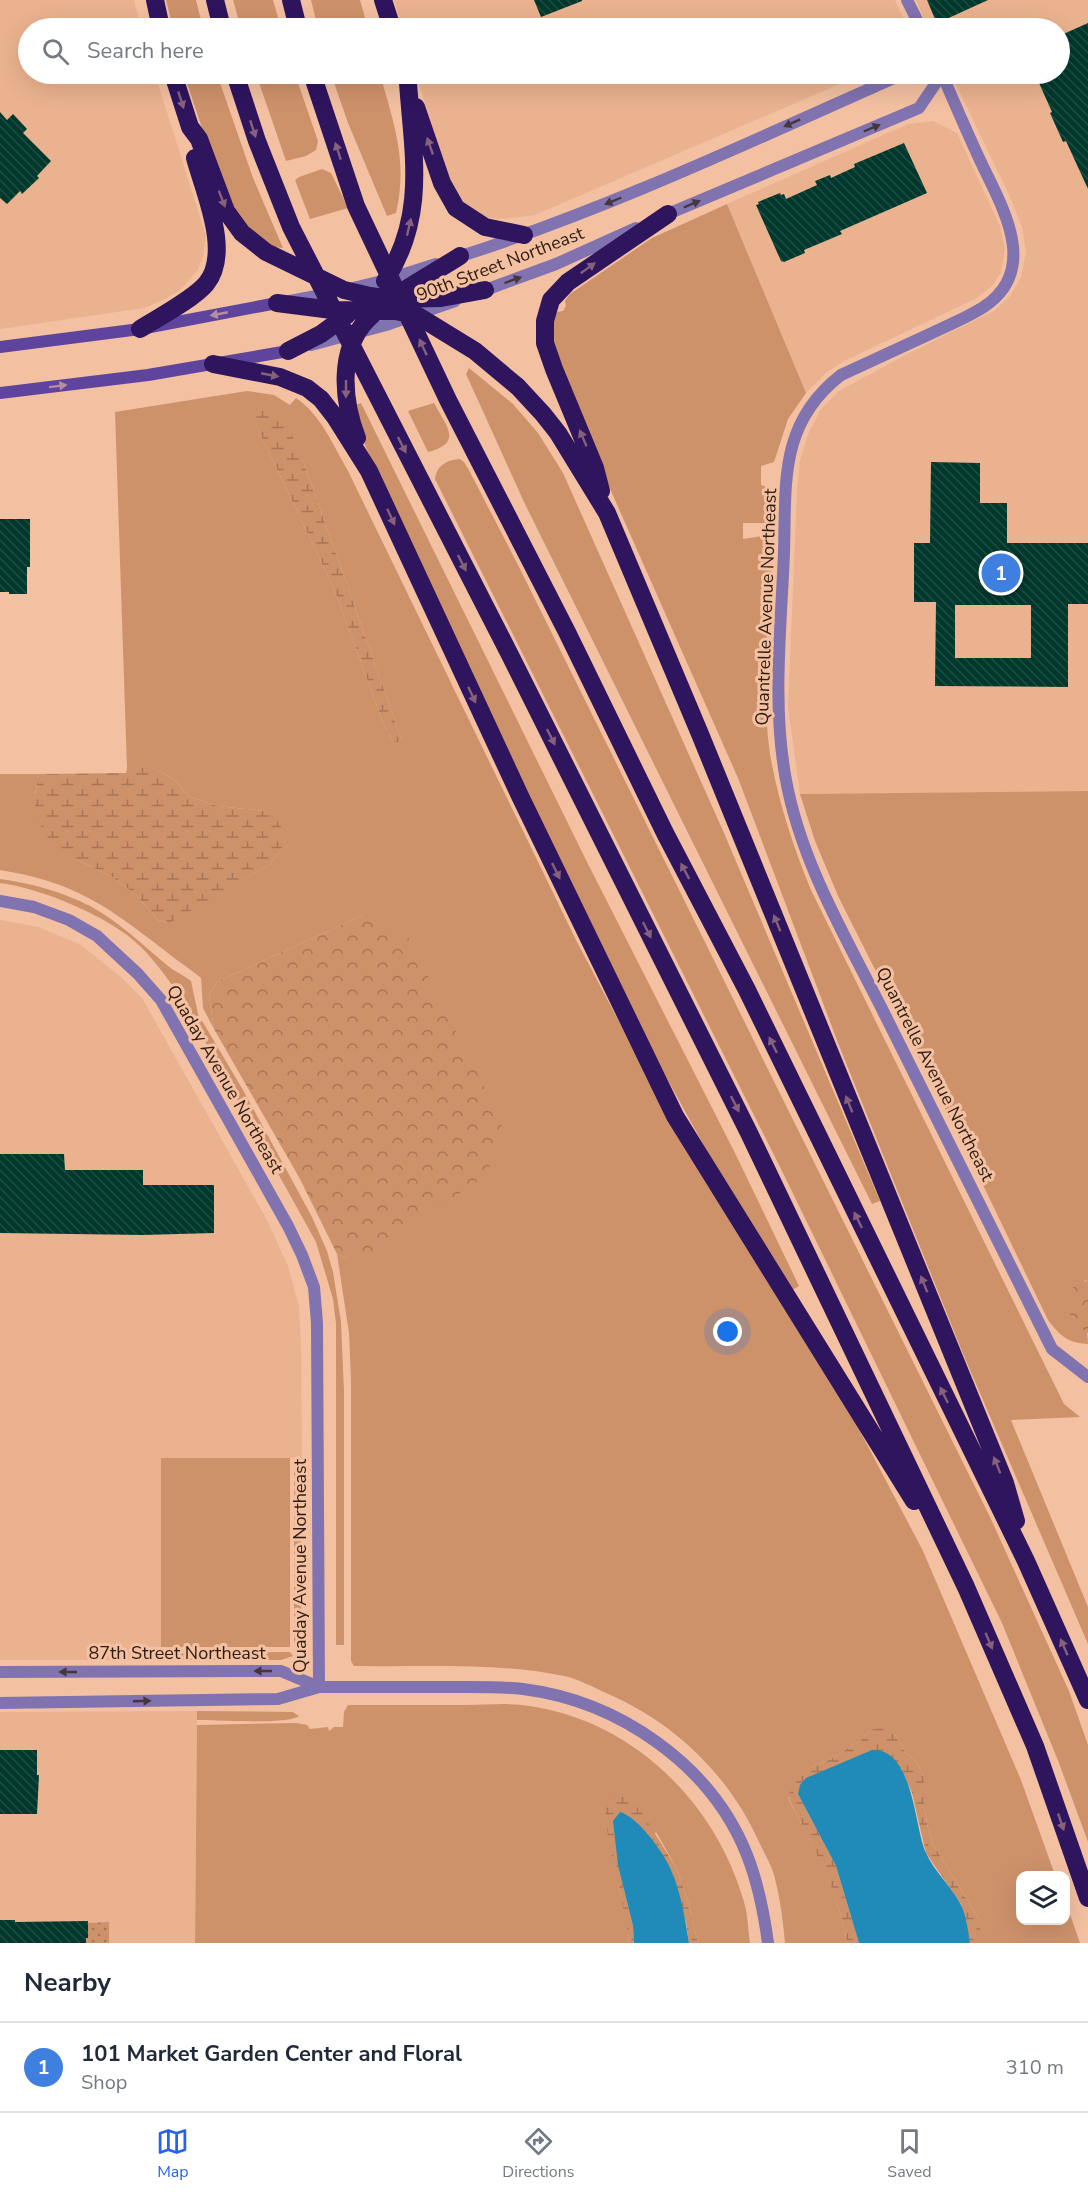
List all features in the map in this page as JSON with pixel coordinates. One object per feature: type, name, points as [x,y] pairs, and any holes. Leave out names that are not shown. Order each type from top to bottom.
[{"type":"highway","points":[[155,0],[159,18]]},
{"type":"highway","points":[[215,0],[220,18]]},
{"type":"highway","points":[[291,0],[296,18]]},
{"type":"highway","points":[[383,0],[389,18]]},
{"type":"highway","points":[[140,329],[180,304],[206,284],[216,263],[217,244],[214,224],[190,141],[190,127],[176,84]]},
{"type":"highway","points":[[238,84],[257,141],[291,227],[504,644],[749,1133],[966,1587],[1035,1746],[1088,1898]]},
{"type":"highway","points":[[315,84],[356,206],[448,400],[567,632],[665,833],[747,990],[1026,1561],[1088,1700]]},
{"type":"highway","points":[[407,84],[415,177],[411,225],[402,252],[386,280],[380,302],[358,333],[351,348],[346,372],[346,402],[369,471],[514,786],[675,1116],[966,1587]]},
{"type":"highway","points":[[408,84],[442,183],[456,208],[485,227],[524,235]]},
{"type":"highway","points":[[190,127],[199,139],[226,211],[242,233],[266,252],[345,290],[417,316],[475,351],[531,400],[558,433],[607,513]]},
{"type":"highway","points":[[668,214],[568,282],[551,300],[545,321],[545,343],[595,468],[607,513],[700,734],[1001,1472],[1026,1561]]},
{"type":"highway","points":[[380,302],[460,256]]},
{"type":"highway","points":[[277,303],[332,310],[355,309],[380,302],[441,297],[485,290]]},
{"type":"highway","points":[[288,351],[321,334],[355,309]]},
{"type":"highway","points":[[213,364],[280,377],[307,388],[321,399],[335,417],[369,471]]},
{"type":"main road","name":"90th Street Northeast","points":[[0,347],[140,329],[277,303]]},
{"type":"main road","name":"90th Street Northeast","points":[[0,393],[148,375],[288,351]]},
{"type":"street","points":[[907,0],[916,18]]},
{"type":"street","name":"90th Street Northeast","points":[[277,303],[386,280],[524,235],[597,208],[880,84]]},
{"type":"street","name":"90th Street Northeast","points":[[288,351],[417,316],[556,264],[919,108],[935,84]]},
{"type":"street","name":"Quantrelle Avenue Northeast","points":[[946,84],[1007,214],[1013,239],[1014,255],[1011,269],[1006,284],[987,305],[841,375],[824,388],[796,432],[790,452],[784,531],[778,690],[782,757],[797,825],[832,908],[1052,1349],[1088,1377]]},
{"type":"street","name":"Quaday Avenue Northeast","points":[[0,901],[34,907],[69,920],[97,936],[138,974],[161,1000],[302,1255],[314,1287],[318,1323],[318,1687],[523,1689],[565,1697],[594,1707],[638,1729],[685,1764],[730,1821],[747,1854],[765,1917],[768,1943]]},
{"type":"street","name":"87th Street Northeast","points":[[0,1672],[281,1671],[318,1687]]},
{"type":"street","points":[[0,1703],[278,1699],[318,1687]]},
{"type":"shaded area","points":[[0,0],[134,0],[138,18],[18,18],[18,84],[158,84],[206,236],[203,257],[197,271],[179,291],[144,308],[0,329]]},
{"type":"shaded area","points":[[394,0],[895,0],[903,18],[399,18]]},
{"type":"shaded area","points":[[916,0],[1088,0],[1088,791],[800,794],[788,707],[797,491],[800,460],[809,432],[821,409],[839,391],[994,311],[1010,296],[1021,277],[1026,252],[1022,227],[956,84],[1070,84],[1070,18],[924,18]]},
{"type":"shaded area","points":[[419,84],[840,84],[535,215],[504,219],[488,218],[475,214],[454,194]]},
{"type":"shaded area","points":[[933,121],[957,133],[1000,226],[1005,248],[1001,272],[993,285],[977,298],[844,361],[827,372],[806,393],[727,204],[908,124]]},
{"type":"shaded area","points":[[0,920],[39,927],[81,945],[122,978],[142,998],[268,1222],[288,1266],[299,1306],[302,1458],[161,1458],[161,1660],[0,1660]]},
{"type":"shaded area","points":[[197,1711],[195,1943],[0,1943],[0,1712]]},
{"type":"green space","points":[[166,0],[196,0],[200,18],[170,18]]},
{"type":"green space","points":[[233,0],[273,0],[278,18],[238,18]]},
{"type":"green space","points":[[311,0],[360,0],[365,18],[316,18]]},
{"type":"green space","points":[[187,84],[220,84],[253,178],[283,248],[273,247],[243,227],[217,173]]},
{"type":"green space","points":[[259,84],[298,84],[318,141],[316,150],[306,156],[286,161]]},
{"type":"green space","points":[[334,84],[383,84],[400,159],[401,176],[396,213],[387,216],[348,123]]},
{"type":"green space","points":[[322,169],[331,173],[348,208],[310,219],[295,180]]},
{"type":"green space","points":[[727,204],[806,393],[788,419],[774,462],[761,466],[761,485],[773,489],[774,523],[743,523],[743,539],[769,535],[773,538],[766,702],[770,754],[777,789],[792,840],[811,890],[1064,1404],[1080,1417],[1011,1420],[1088,1607],[1088,1644],[964,1356],[840,1048],[738,778],[600,466],[554,351],[552,329],[557,312],[563,311],[566,306],[565,301],[570,294],[652,238]]},
{"type":"green space","points":[[469,368],[513,404],[538,433],[563,473],[724,833],[880,1201],[872,1204],[524,502],[466,374]]},
{"type":"green space","points":[[247,391],[274,395],[290,405],[296,398],[313,413],[326,431],[348,471],[576,940],[654,1088],[842,1397],[923,1551],[1021,1780],[1054,1871],[1016,1871],[1016,1925],[1070,1925],[1070,1914],[1080,1943],[980,1943],[980,1921],[933,1844],[924,1806],[924,1777],[917,1763],[906,1753],[895,1735],[871,1730],[861,1740],[831,1759],[808,1769],[788,1798],[831,1886],[847,1943],[785,1943],[774,1875],[747,1818],[732,1795],[697,1753],[654,1719],[631,1705],[564,1676],[487,1667],[354,1666],[351,1661],[351,1380],[349,1333],[337,1254],[347,1259],[363,915],[217,982],[209,995],[214,1029],[203,1008],[201,978],[143,934],[106,908],[69,889],[49,881],[0,870],[0,774],[39,774],[35,795],[77,860],[112,877],[137,896],[158,920],[167,923],[269,865],[282,848],[266,811],[217,806],[188,796],[174,779],[153,768],[127,768],[115,412]],"holes":[[[255,423],[303,460],[401,738],[393,742],[384,725],[334,589]]]},
{"type":"green space","points":[[361,403],[587,862],[735,1153],[799,1286],[792,1290],[730,1193],[619,991],[367,450],[358,426],[355,405]]},
{"type":"green space","points":[[434,403],[447,426],[449,439],[446,444],[428,452],[408,411]]},
{"type":"green space","points":[[266,409],[285,423],[303,460],[401,738],[398,742],[393,742],[384,725],[334,589],[255,423],[255,416],[259,411]]},
{"type":"green space","points":[[460,459],[470,472],[519,567],[990,1517],[1069,1691],[1088,1745],[1088,1842],[1059,1763],[1002,1623],[783,1173],[435,479],[443,464]]},
{"type":"green space","points":[[127,768],[153,768],[174,779],[188,796],[217,806],[266,811],[281,825],[282,848],[269,865],[173,921],[168,923],[158,920],[137,896],[112,877],[77,860],[50,841],[35,816],[35,795],[39,774],[126,773]]},
{"type":"green space","points":[[1088,791],[1088,1280],[1084,1281],[1088,1344],[1065,1338],[1048,1320],[971,1160],[839,898],[815,841],[800,794]]},
{"type":"green space","points":[[0,879],[46,889],[90,906],[120,926],[171,968],[191,981],[198,1014],[243,1090],[312,1217],[327,1251],[333,1272],[341,1322],[344,1391],[344,1645],[336,1645],[336,1324],[333,1299],[316,1242],[178,993],[151,958],[128,936],[94,915],[35,891],[0,883]]},
{"type":"green space","points":[[363,915],[382,921],[407,935],[501,1120],[502,1129],[498,1151],[481,1179],[361,1258],[347,1259],[337,1254],[300,1179],[214,1029],[209,995],[217,982]]},
{"type":"green space","points":[[1088,1280],[1088,1333],[1072,1320],[1069,1303],[1070,1289]]},
{"type":"green space","points":[[161,1458],[290,1458],[290,1647],[161,1647]]},
{"type":"green space","points":[[294,1458],[302,1458],[301,1639],[299,1644],[294,1643]]},
{"type":"green space","points":[[290,1652],[293,1656],[281,1660],[161,1660],[161,1653]]},
{"type":"green space","points":[[348,1705],[522,1705],[561,1713],[598,1726],[632,1746],[662,1770],[689,1798],[712,1830],[731,1865],[744,1902],[750,1943],[698,1943],[677,1869],[656,1832],[618,1886],[626,1914],[629,1943],[195,1943],[197,1725],[296,1723],[307,1725],[310,1729],[328,1727],[329,1731],[334,1727],[343,1727],[344,1712]]},
{"type":"green space","points":[[197,1711],[293,1712],[299,1716],[292,1719],[266,1721],[197,1720]]},
{"type":"green space","points":[[881,1728],[895,1735],[906,1753],[917,1763],[924,1777],[924,1806],[933,1844],[980,1921],[980,1943],[970,1943],[961,1904],[926,1853],[912,1793],[901,1768],[798,1794],[836,1866],[859,1943],[847,1943],[831,1886],[788,1797],[794,1780],[808,1769],[831,1759],[861,1740],[871,1730]]},
{"type":"green space","points":[[613,1793],[623,1794],[636,1803],[677,1869],[698,1943],[689,1943],[686,1922],[646,1831],[625,1814],[616,1815],[613,1821],[618,1865],[633,1926],[634,1943],[629,1943],[606,1818],[605,1799]]},
{"type":"green space","points":[[109,1922],[109,1943],[86,1943],[88,1923]]},
{"type":"water","points":[[872,1750],[886,1753],[896,1762],[904,1775],[926,1853],[960,1903],[970,1943],[859,1943],[836,1866],[798,1794],[800,1785],[806,1778]]},
{"type":"water","points":[[620,1812],[642,1828],[657,1845],[668,1863],[680,1896],[689,1943],[634,1943],[633,1926],[618,1865],[613,1821]]},
{"type":"building","points":[[534,0],[582,0],[582,1],[541,17]]},
{"type":"building","points":[[927,0],[988,0],[949,18],[935,18]]},
{"type":"building","points":[[1088,23],[1088,189],[1066,141],[1063,142],[1039,84],[1070,84],[1070,31]]},
{"type":"building","points":[[0,112],[7,120],[13,114],[27,129],[23,133],[51,161],[37,176],[39,178],[22,194],[20,191],[7,204],[0,198]]},
{"type":"building","points":[[904,143],[927,193],[840,231],[842,234],[804,250],[805,253],[784,262],[781,261],[756,205],[759,204],[758,202],[780,193],[784,194],[786,199],[817,185],[815,181],[830,175],[831,178],[855,167],[854,164]]},
{"type":"building","points":[[931,462],[980,463],[980,503],[1007,503],[1007,543],[1088,543],[1088,604],[1068,604],[1068,687],[935,686],[936,602],[914,602],[914,543],[930,543]],"holes":[[[955,605],[1031,605],[1031,658],[955,658]]]},
{"type":"building","points":[[0,519],[30,519],[30,567],[27,567],[27,594],[0,592]]},
{"type":"building","points":[[0,1154],[64,1154],[65,1170],[143,1170],[143,1185],[214,1185],[214,1233],[143,1235],[0,1233]]},
{"type":"building","points":[[0,1750],[37,1750],[37,1775],[39,1775],[37,1814],[0,1814]]},
{"type":"building","points":[[0,1920],[15,1920],[15,1922],[88,1921],[88,1938],[86,1938],[86,1943],[0,1943]]},
{"type":"place","name":"101 Market Garden Center and Floral","points":[[1001,573]]}]
